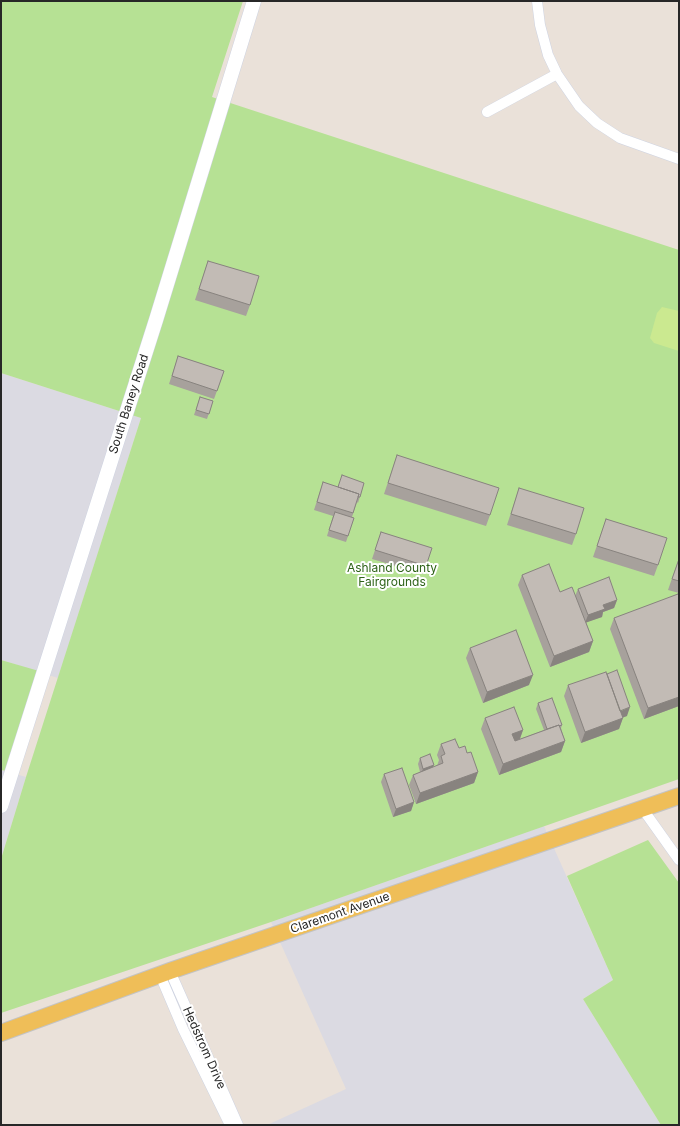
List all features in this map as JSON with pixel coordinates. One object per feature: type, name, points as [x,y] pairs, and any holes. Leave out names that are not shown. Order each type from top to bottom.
[{"type":"main road","name":"Claremont Avenue","points":[[1,1033],[165,973],[679,796]]},
{"type":"street","name":"South Baney Road","points":[[1,806],[152,332],[254,1]]},
{"type":"street","points":[[537,1],[540,25],[548,55],[557,74],[579,106],[597,123],[609,131],[632,143],[679,159]]},
{"type":"street","points":[[487,112],[557,74]]},
{"type":"street","points":[[642,808],[679,860]]},
{"type":"street","name":"Hedstrom Drive","points":[[165,973],[183,1028],[230,1125]]},
{"type":"street","name":"Hedstrom Drive","points":[[165,973],[238,1125]]},
{"type":"shaded area","points":[[1,373],[141,418],[58,678],[1,660]]},
{"type":"shaded area","points":[[1,770],[26,777],[1,859]]},
{"type":"shaded area","points":[[544,826],[613,980],[583,999],[661,1125],[267,1125],[346,1089],[271,922]]},
{"type":"green space","name":"Ashland County Fairgrounds","points":[[1,1],[243,1],[212,97],[679,250],[679,779],[271,922],[1,1013],[1,859],[141,418],[1,373]]},
{"type":"green space","points":[[662,307],[679,311],[679,351],[654,343],[650,338],[657,313]]},
{"type":"green space","points":[[1,660],[39,671],[7,771],[1,770]]},
{"type":"green space","points":[[648,840],[679,883],[679,1125],[661,1125],[583,999],[613,980],[567,876]]},
{"type":"building","points":[[208,261],[259,276],[250,305],[199,289]]},
{"type":"building","points":[[178,356],[224,371],[217,391],[172,376]]},
{"type":"building","points":[[200,397],[213,401],[209,414],[196,410]]},
{"type":"building","points":[[397,455],[499,488],[490,515],[388,483]]},
{"type":"building","points":[[342,475],[364,483],[360,497],[358,497],[359,494],[338,487]]},
{"type":"building","points":[[323,482],[359,494],[353,513],[317,502]]},
{"type":"building","points":[[519,488],[584,508],[576,534],[511,514]]},
{"type":"building","points":[[335,512],[354,518],[348,536],[329,530]]},
{"type":"building","points":[[606,519],[667,538],[658,565],[597,546]]},
{"type":"building","points":[[381,532],[432,548],[426,566],[375,550]]},
{"type":"building","points":[[679,559],[679,581],[672,579]]},
{"type":"building","points":[[549,564],[560,592],[572,587],[593,641],[554,656],[522,575]]},
{"type":"building","points":[[609,577],[617,600],[603,605],[605,609],[588,615],[578,589]]},
{"type":"building","points":[[678,594],[679,697],[648,708],[614,618]]},
{"type":"building","points":[[516,630],[533,675],[487,692],[470,648]]},
{"type":"building","points":[[617,670],[630,707],[620,711],[607,674]]},
{"type":"building","points":[[606,672],[623,718],[585,732],[568,685]]},
{"type":"building","points":[[552,698],[562,725],[547,729],[538,703]]},
{"type":"building","points":[[514,707],[523,730],[512,734],[515,741],[559,725],[565,741],[503,764],[485,718]]},
{"type":"building","points":[[455,739],[459,748],[465,746],[467,753],[471,752],[478,772],[420,793],[413,775],[443,763],[441,756],[445,754],[441,744]]},
{"type":"building","points":[[430,754],[434,765],[423,769],[420,758]]},
{"type":"building","points":[[402,768],[414,802],[396,809],[384,774]]}]
